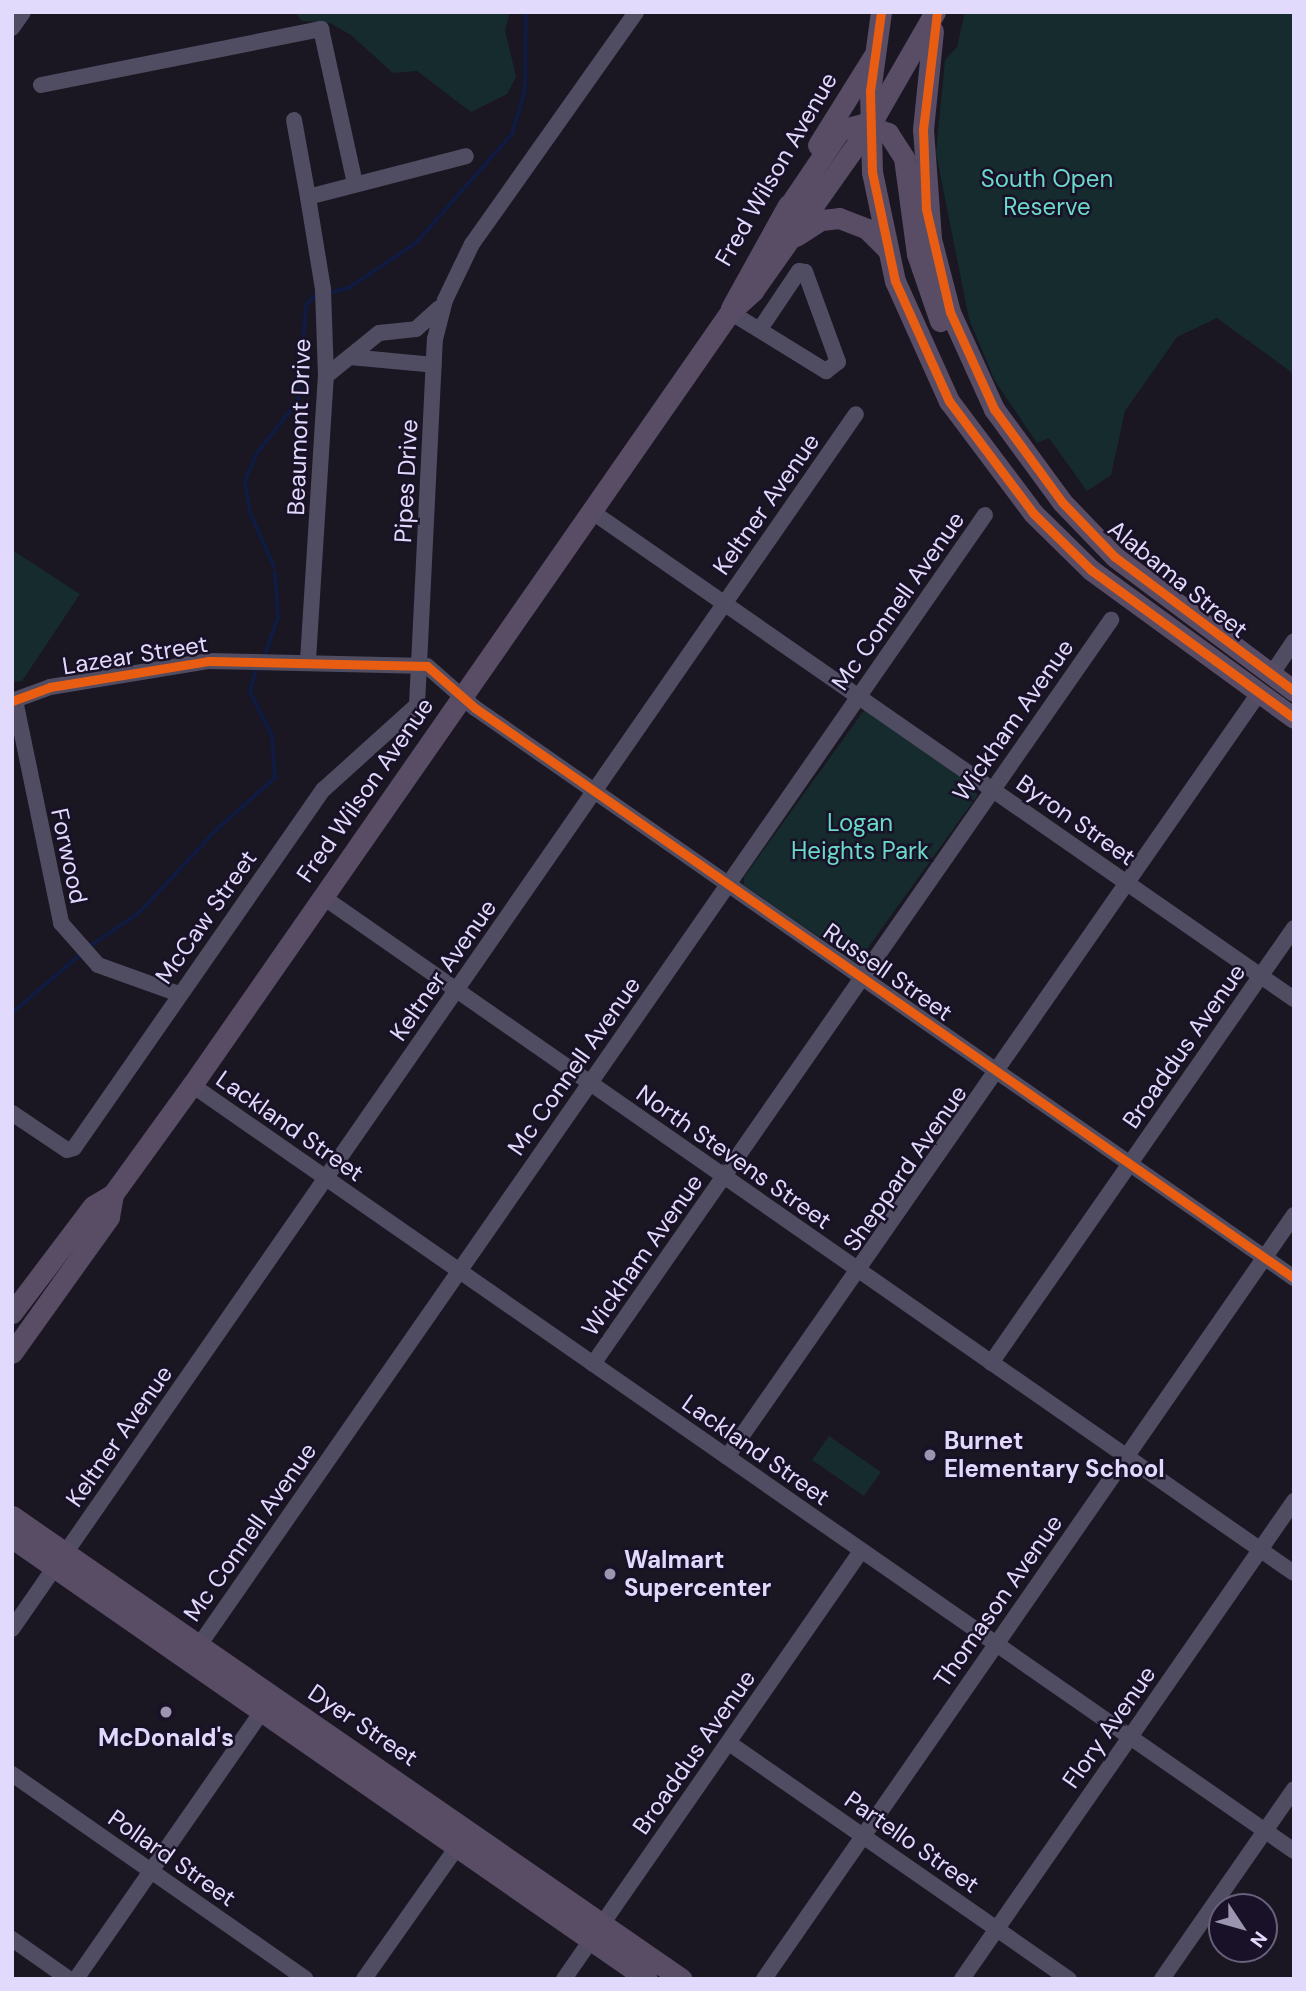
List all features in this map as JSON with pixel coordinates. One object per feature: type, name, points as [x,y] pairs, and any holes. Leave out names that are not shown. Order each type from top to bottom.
[{"type":"main road","name":"Alabama Street","points":[[881,12],[874,55],[870,125],[887,249],[908,315],[949,401],[1017,494],[1091,570],[1294,718]]},
{"type":"main road","name":"Alabama Street","points":[[936,12],[923,129],[926,209],[950,312],[994,409],[1097,540],[1161,596],[1294,691]]},
{"type":"main road","name":"Fred Wilson Avenue","points":[[12,1313],[93,1206],[113,1194],[192,1085],[730,312],[777,255],[870,125],[936,12]]},
{"type":"main road","name":"Fred Wilson Avenue","points":[[730,312],[738,286],[782,216],[833,114],[874,55]]},
{"type":"main road","points":[[782,216],[840,130],[870,125],[901,148],[926,284],[958,359],[994,409]]},
{"type":"main road","points":[[777,255],[801,231],[839,218],[867,229],[887,249]]},
{"type":"main road","name":"Fred Wilson Avenue","points":[[12,1353],[109,1217],[113,1194]]},
{"type":"main road","name":"Dyer Street","points":[[12,1516],[60,1560],[148,1632],[402,1809],[420,1811],[463,1838],[596,1932],[682,1979]]},
{"type":"main road","name":"Dyer Street","points":[[12,1538],[101,1577],[317,1725],[463,1838]]},
{"type":"main road","points":[[148,1632],[190,1650],[200,1644]]},
{"type":"main road","points":[[262,1711],[277,1709],[317,1725]]},
{"type":"main road","name":"Dyer Street","points":[[596,1932],[647,1979]]},
{"type":"street","points":[[12,28],[23,12]]},
{"type":"street","name":"Pipes Drive","points":[[326,376],[379,333],[430,321],[445,300],[472,244],[636,12]]},
{"type":"street","points":[[41,85],[292,34],[327,33],[355,183]]},
{"type":"street","name":"Beaumont Drive","points":[[294,120],[323,289],[326,376],[308,660]]},
{"type":"street","points":[[308,197],[466,156]]},
{"type":"street","points":[[730,312],[826,371],[838,362],[809,278],[777,255]]},
{"type":"street","points":[[760,329],[799,271]]},
{"type":"street","name":"Pipes Drive","points":[[420,665],[434,366],[445,300]]},
{"type":"street","points":[[350,357],[434,366]]},
{"type":"street","name":"Keltner Avenue","points":[[12,1629],[856,414]]},
{"type":"street","name":"Byron Street","points":[[591,511],[1294,999]]},
{"type":"street","name":"Mc Connell Avenue","points":[[200,1644],[985,514]]},
{"type":"street","name":"Wickham Avenue","points":[[593,1364],[1111,620]]},
{"type":"street","points":[[1271,675],[1294,641]]},
{"type":"street","name":"Lazear Street","points":[[13,700],[50,687],[199,662],[308,660],[420,665]]},
{"type":"street","name":"Russell Street","points":[[420,665],[594,791],[1294,1278]]},
{"type":"street","name":"McCaw Street","points":[[12,1112],[74,1148],[330,781],[417,705],[420,665]]},
{"type":"street","name":"Sheppard Avenue","points":[[727,1457],[1259,693]]},
{"type":"street","name":"Forwood","points":[[13,700],[61,923],[98,965],[179,994]]},
{"type":"street","name":"North Stevens Street","points":[[323,897],[1294,1573]]},
{"type":"street","name":"Broaddus Avenue","points":[[991,1363],[1294,928]]},
{"type":"street","name":"Lackland Street","points":[[192,1085],[1294,1851]]},
{"type":"street","name":"Thomason Avenue","points":[[764,1979],[1294,1215]]},
{"type":"street","name":"Flory Avenue","points":[[962,1979],[1294,1501]]},
{"type":"street","name":"Broaddus Avenue","points":[[564,1979],[862,1551]]},
{"type":"street","points":[[76,1979],[262,1711]]},
{"type":"street","name":"Partello Street","points":[[729,1743],[1069,1979]]},
{"type":"street","name":"Pollard Street","points":[[12,1774],[306,1979]]},
{"type":"street","points":[[1162,1979],[1294,1789]]},
{"type":"street","points":[[364,1979],[463,1838]]},
{"type":"street","points":[[12,1939],[69,1979]]},
{"type":"green space","points":[[295,12],[510,12],[505,30],[516,77],[507,94],[471,112],[417,71],[393,73],[351,35],[330,23],[302,21]]},
{"type":"green space","name":"South Open Reserve","points":[[965,12],[1294,12],[1294,374],[1217,318],[1177,337],[1125,411],[1111,475],[1087,491],[1049,438],[1037,443],[995,381],[969,319],[936,153],[945,60],[957,47]]},
{"type":"green space","points":[[12,550],[80,594],[22,681],[12,682]]},
{"type":"green space","name":"Logan Heights Park","points":[[865,709],[976,788],[977,796],[857,963],[744,885],[744,877]]},
{"type":"green space","points":[[829,1436],[881,1472],[864,1496],[812,1460]]},
{"type":"waterway","points":[[332,292],[349,288],[416,243],[512,134],[525,90],[526,12]]},
{"type":"waterway","points":[[274,567],[250,513],[245,481],[257,453],[298,401],[306,305],[316,295]]},
{"type":"waterway","points":[[265,655],[278,618],[275,573]]},
{"type":"waterway","points":[[89,947],[139,913],[216,830],[275,778],[272,736],[250,692],[256,670]]},
{"type":"waterway","points":[[12,1013],[81,954]]},
{"type":"cycle path","points":[[881,12],[870,91],[872,172],[895,281],[949,401],[1033,513],[1091,570],[1294,718]]},
{"type":"cycle path","points":[[937,12],[923,129],[926,209],[950,312],[994,409],[1062,502],[1115,557],[1294,691]]},
{"type":"cycle path","points":[[12,701],[50,687],[208,661],[427,666],[475,708],[1294,1278]]},
{"type":"place","name":"Burnet Elementary School","points":[[930,1455]]},
{"type":"place","name":"Walmart Supercenter","points":[[610,1574]]},
{"type":"place","name":"McDonald's","points":[[166,1712]]}]
